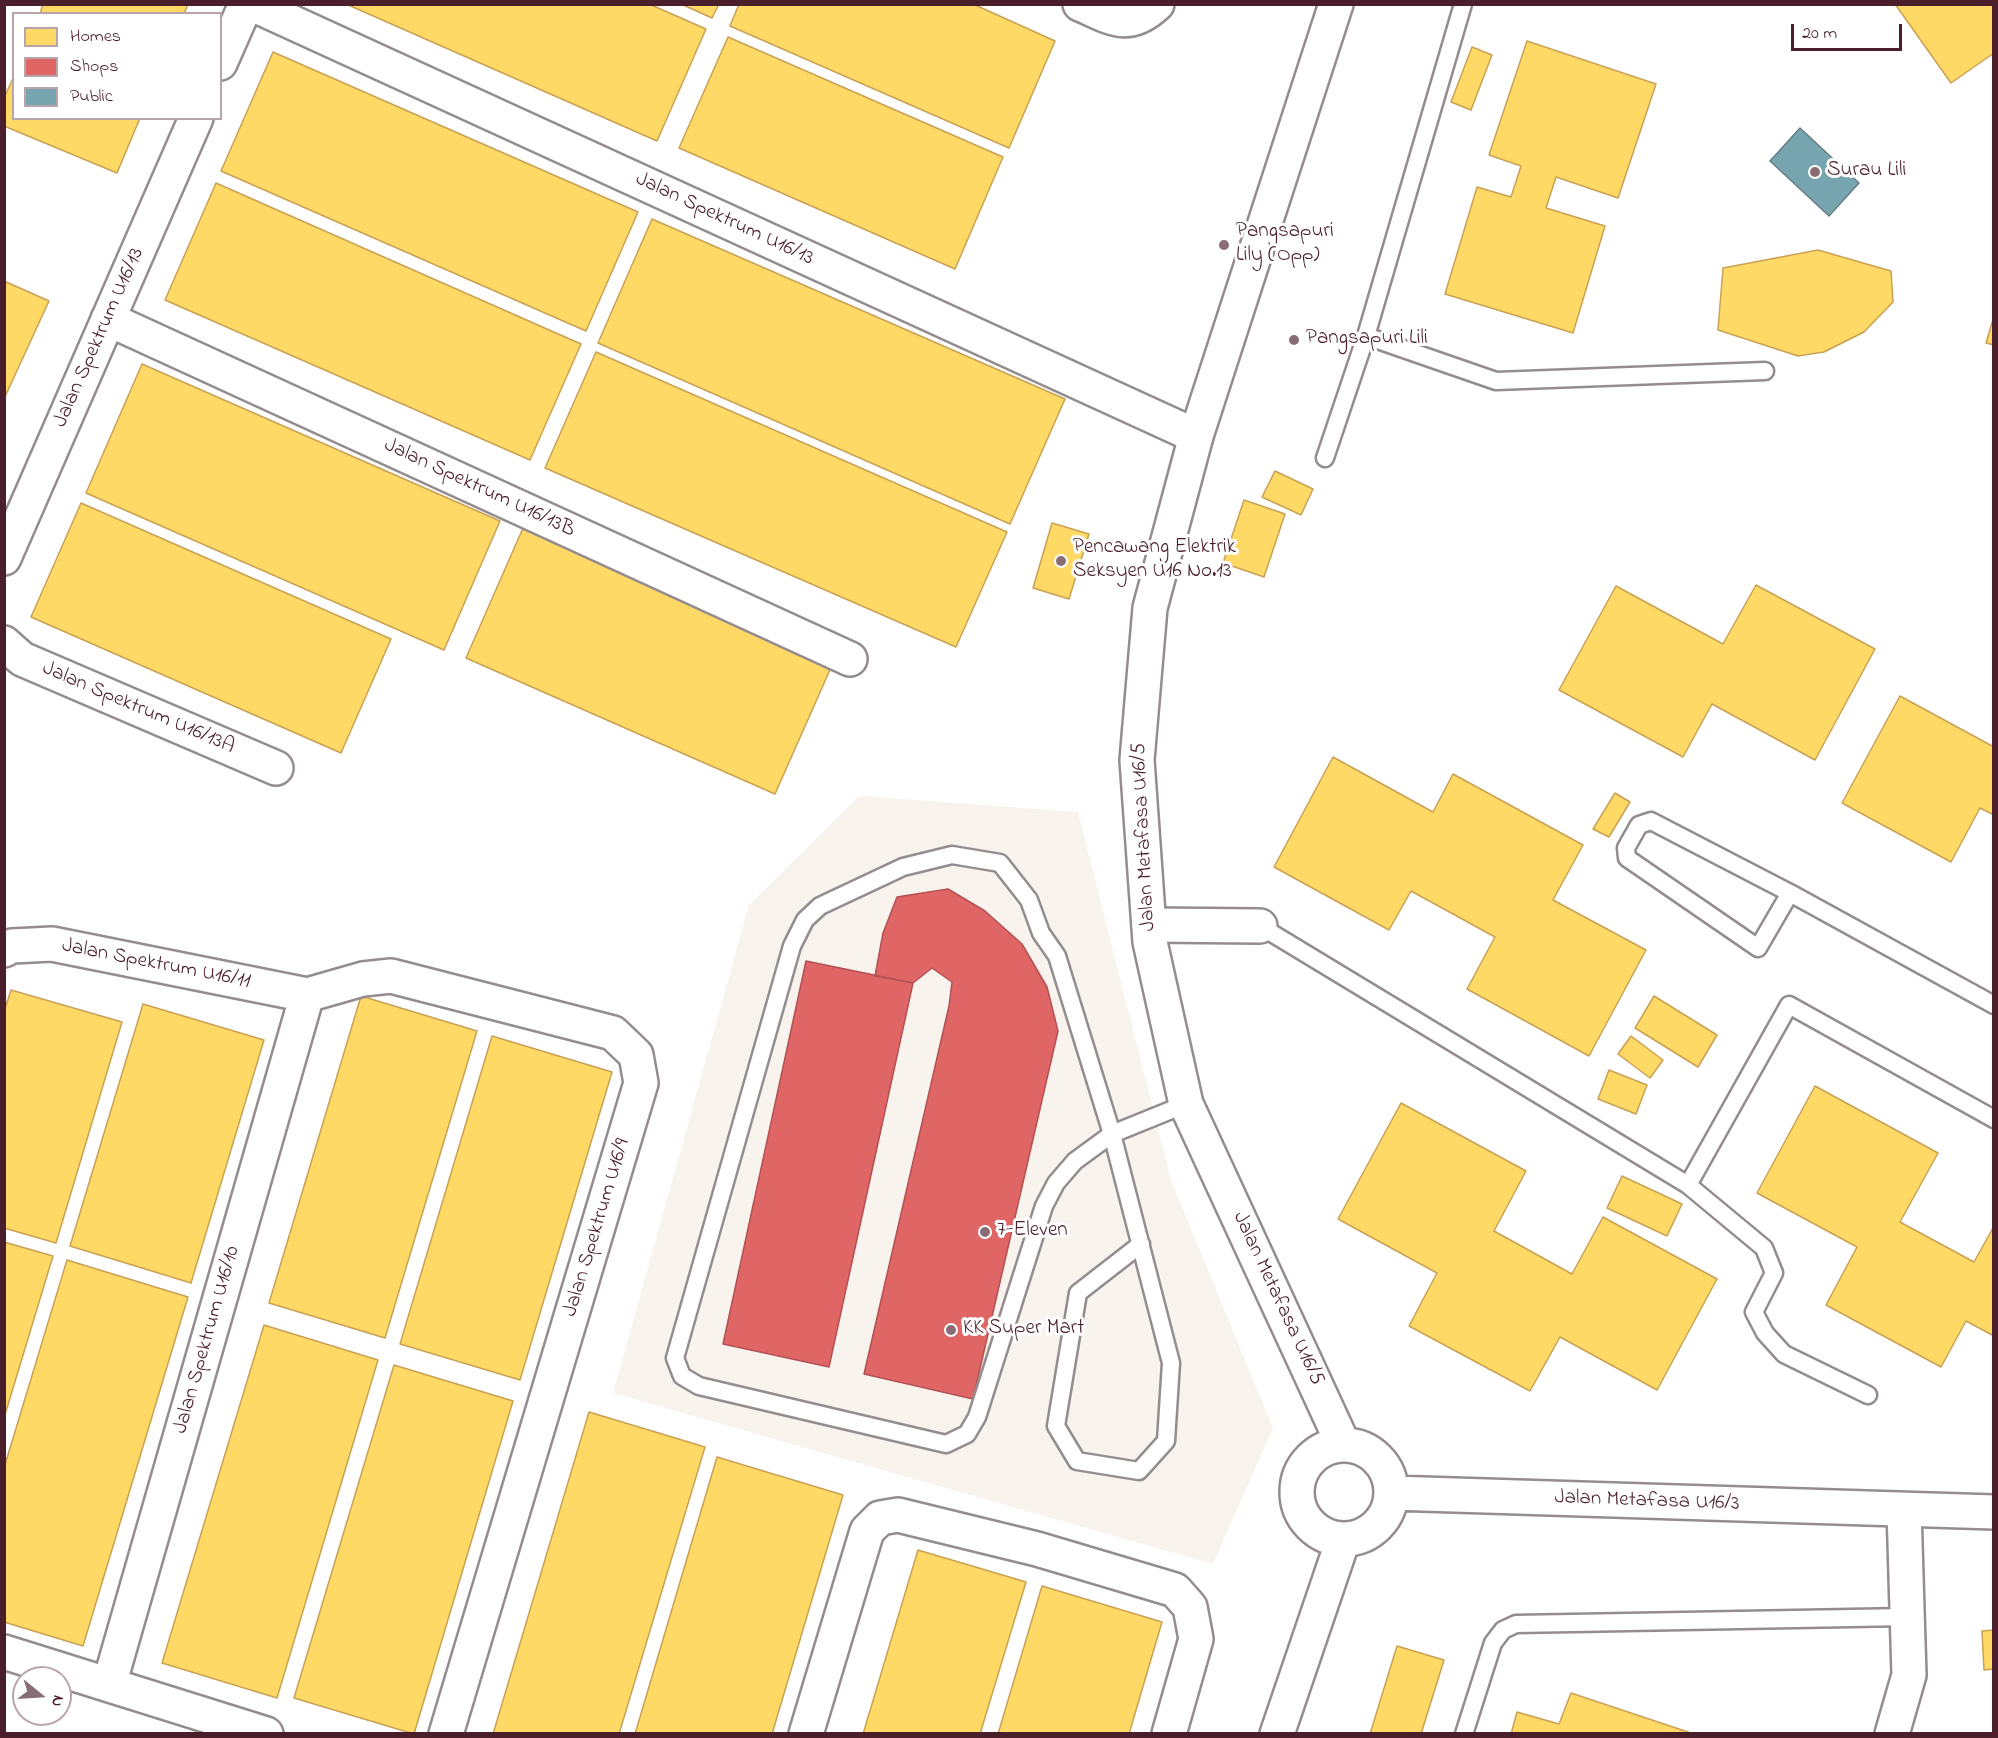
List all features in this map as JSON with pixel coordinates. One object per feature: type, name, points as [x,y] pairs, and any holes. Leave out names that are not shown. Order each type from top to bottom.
[{"type":"street","points":[[222,58],[246,4]]},
{"type":"street","name":"Jalan Spektrum U16/13","points":[[252,4],[1196,436]]},
{"type":"street","points":[[1080,4],[1120,22],[1141,17],[1157,4]]},
{"type":"street","name":"Jalan Metafasa U16/5","points":[[1336,4],[1196,436],[1150,608],[1137,760],[1150,942],[1186,1104],[1343,1444]]},
{"type":"street","name":"Jalan Spektrum U16/13","points":[[4,558],[195,120]]},
{"type":"street","name":"Jalan Spektrum U16/13B","points":[[108,319],[850,659]]},
{"type":"street","name":"Jalan Spektrum U16/13A","points":[[4,643],[22,659],[276,768]]},
{"type":"street","points":[[1149,925],[1260,926]]},
{"type":"street","name":"Jalan Spektrum U16/11","points":[[4,950],[12,946],[52,944],[307,995]]},
{"type":"street","name":"Jalan Spektrum U16/9","points":[[307,995],[363,979],[391,976],[613,1033],[636,1055],[641,1083],[446,1734]]},
{"type":"street","name":"Jalan Spektrum U16/10","points":[[109,1684],[307,995]]},
{"type":"street","points":[[1343,1444],[1357,1446],[1378,1459],[1385,1469],[1391,1493],[1384,1517],[1377,1527],[1355,1539],[1343,1540],[1330,1539],[1309,1526],[1298,1504],[1296,1492],[1298,1479],[1310,1458],[1326,1448],[1343,1444]]},
{"type":"street","name":"Jalan Metafasa U16/3","points":[[1391,1493],[1994,1512]]},
{"type":"street","points":[[1892,1734],[1909,1675],[1904,1510]]},
{"type":"street","points":[[806,1734],[867,1532],[880,1518],[898,1515],[1036,1549],[1175,1590],[1190,1607],[1196,1639],[1169,1734]]},
{"type":"street","points":[[1277,1734],[1343,1540]]},
{"type":"street","points":[[4,1652],[266,1734]]},
{"type":"lane","points":[[1325,458],[1366,336],[1463,4]]},
{"type":"lane","points":[[1366,336],[1496,381],[1765,371]]},
{"type":"lane","points":[[1790,893],[1758,948],[1627,858],[1626,848],[1639,825],[1651,821],[1790,893],[1994,1005]]},
{"type":"lane","points":[[1141,1244],[1078,1293],[1056,1426],[1077,1461],[1139,1471],[1166,1441],[1171,1363],[1141,1244],[1112,1134],[1057,956],[1041,933],[1029,900],[1000,862],[952,855],[903,867],[820,906],[805,920],[792,946],[675,1358],[682,1376],[699,1386],[946,1444],[967,1434],[977,1417],[1044,1206],[1056,1183],[1075,1161],[1112,1134],[1186,1104]]},
{"type":"lane","points":[[1260,926],[1688,1185],[1764,1248],[1774,1273],[1755,1312],[1765,1333],[1784,1354],[1868,1395]]},
{"type":"lane","points":[[1688,1185],[1789,1005],[1994,1119]]},
{"type":"lane","points":[[1464,1734],[1493,1644],[1503,1630],[1516,1624],[1907,1617]]},
{"type":"shaded area","points":[[859,796],[1078,812],[1171,1180],[1273,1428],[1213,1564],[613,1393],[749,905]]},
{"type":"building: Homes","points":[[43,4],[188,4],[185,12],[41,12]]},
{"type":"building: Homes","points":[[346,4],[649,4],[706,29],[657,141]]},
{"type":"building: Homes","points":[[681,4],[719,4],[712,18]]},
{"type":"building: Homes","points":[[739,4],[973,4],[1055,41],[1009,148],[730,26]]},
{"type":"building: Homes","points":[[1895,4],[1994,4],[1994,53],[1951,83]]},
{"type":"building: Homes","points":[[728,37],[1003,157],[955,269],[679,148]]},
{"type":"building: Homes","points":[[1527,41],[1656,84],[1618,198],[1556,177],[1546,208],[1605,226],[1573,333],[1445,294],[1477,187],[1511,197],[1521,166],[1489,155]]},
{"type":"building: Homes","points":[[1472,47],[1492,55],[1471,110],[1451,102]]},
{"type":"building: Homes","points":[[273,52],[638,212],[586,331],[221,171]]},
{"type":"building: Homes","points":[[12,80],[12,120],[139,120],[117,173],[4,126],[4,98]]},
{"type":"building: Homes","points":[[216,183],[581,344],[530,460],[165,300]]},
{"type":"building: Homes","points":[[652,219],[1065,399],[1010,524],[598,343]]},
{"type":"building: Homes","points":[[1818,250],[1891,271],[1893,302],[1864,332],[1824,352],[1798,356],[1718,330],[1723,268]]},
{"type":"building: Homes","points":[[4,281],[49,301],[4,399]]},
{"type":"building: Homes","points":[[1994,316],[1994,345],[1986,343]]},
{"type":"building: Homes","points":[[596,352],[1007,532],[956,647],[545,468]]},
{"type":"building: Homes","points":[[142,364],[500,521],[444,650],[86,493]]},
{"type":"building: Homes","points":[[1275,471],[1313,489],[1301,515],[1262,497]]},
{"type":"building: Homes","points":[[1244,500],[1285,514],[1264,577],[1223,563]]},
{"type":"building: Homes","points":[[81,503],[391,639],[341,753],[31,617]]},
{"type":"building: Homes","name":"Pencawang Elektrik Seksyen U16 No.13","points":[[1052,523],[1089,534],[1069,599],[1033,588]]},
{"type":"building: Homes","points":[[523,528],[833,663],[775,794],[466,658]]},
{"type":"building: Homes","points":[[1756,585],[1875,649],[1815,760],[1712,704],[1683,757],[1559,690],[1616,586],[1723,644]]},
{"type":"building: Homes","points":[[1900,696],[1994,747],[1994,815],[1980,808],[1951,862],[1842,803]]},
{"type":"building: Homes","points":[[1333,757],[1433,812],[1453,774],[1583,845],[1553,900],[1646,950],[1589,1056],[1467,989],[1495,937],[1411,891],[1389,930],[1274,867]]},
{"type":"building: Homes","points":[[1615,793],[1630,802],[1609,837],[1593,829]]},
{"type":"building: Homes","points":[[11,990],[122,1022],[56,1243],[4,1228],[4,1012]]},
{"type":"building: Homes","points":[[361,996],[477,1031],[385,1338],[269,1303]]},
{"type":"building: Homes","points":[[1654,996],[1717,1035],[1698,1067],[1635,1028]]},
{"type":"building: Homes","points":[[143,1004],[264,1040],[191,1283],[70,1246]]},
{"type":"building: Homes","points":[[492,1036],[612,1072],[520,1380],[400,1344]]},
{"type":"building: Homes","points":[[1631,1036],[1663,1060],[1650,1078],[1618,1054]]},
{"type":"building: Homes","points":[[1609,1070],[1647,1085],[1636,1114],[1598,1099]]},
{"type":"building: Homes","points":[[1815,1086],[1938,1153],[1900,1222],[1974,1262],[1994,1226],[1994,1336],[1966,1321],[1941,1367],[1826,1305],[1857,1247],[1757,1193]]},
{"type":"building: Homes","points":[[1401,1103],[1526,1171],[1494,1231],[1572,1274],[1603,1217],[1717,1279],[1657,1390],[1560,1337],[1530,1391],[1409,1326],[1437,1273],[1338,1219]]},
{"type":"building: Homes","points":[[1622,1176],[1682,1204],[1667,1236],[1607,1208]]},
{"type":"building: Homes","points":[[4,1242],[53,1256],[4,1418]]},
{"type":"building: Homes","points":[[67,1260],[188,1297],[83,1646],[4,1622],[4,1468]]},
{"type":"building: Homes","points":[[264,1325],[378,1360],[277,1698],[162,1663]]},
{"type":"building: Homes","points":[[394,1365],[513,1401],[414,1734],[294,1698]]},
{"type":"building: Homes","points":[[589,1412],[705,1447],[619,1734],[493,1734]]},
{"type":"building: Homes","points":[[717,1457],[843,1495],[772,1734],[635,1734]]},
{"type":"building: Homes","points":[[918,1550],[1026,1582],[980,1734],[863,1734]]},
{"type":"building: Homes","points":[[1042,1586],[1162,1622],[1129,1734],[998,1734]]},
{"type":"building: Homes","points":[[1994,1630],[1994,1669],[1984,1670],[1982,1631]]},
{"type":"building: Homes","points":[[1397,1646],[1444,1660],[1421,1734],[1370,1734]]},
{"type":"building: Homes","points":[[1571,1693],[1694,1734],[1511,1734],[1517,1712],[1559,1724]]},
{"type":"building: Shops","points":[[948,889],[985,911],[1022,944],[1047,987],[1058,1031],[973,1399],[864,1374],[949,1006],[952,982],[932,968],[913,983],[875,976],[883,933],[897,897]]},
{"type":"building: Shops","points":[[806,961],[913,983],[829,1367],[723,1344]]},
{"type":"building: Public","name":"Surau Lili","points":[[1800,128],[1859,183],[1829,216],[1770,161]]},
{"type":"place","name":"Surau Lili","points":[[1815,172]]},
{"type":"place","name":"Pangsapuri Lily (Opp)","points":[[1224,245]]},
{"type":"place","name":"Pangsapuri Lili","points":[[1294,340]]},
{"type":"place","name":"Pencawang Elektrik Seksyen U16 No.13","points":[[1061,561]]},
{"type":"place","name":"7-Eleven","points":[[985,1232]]},
{"type":"place","name":"KK Super Mart","points":[[951,1330]]}]
